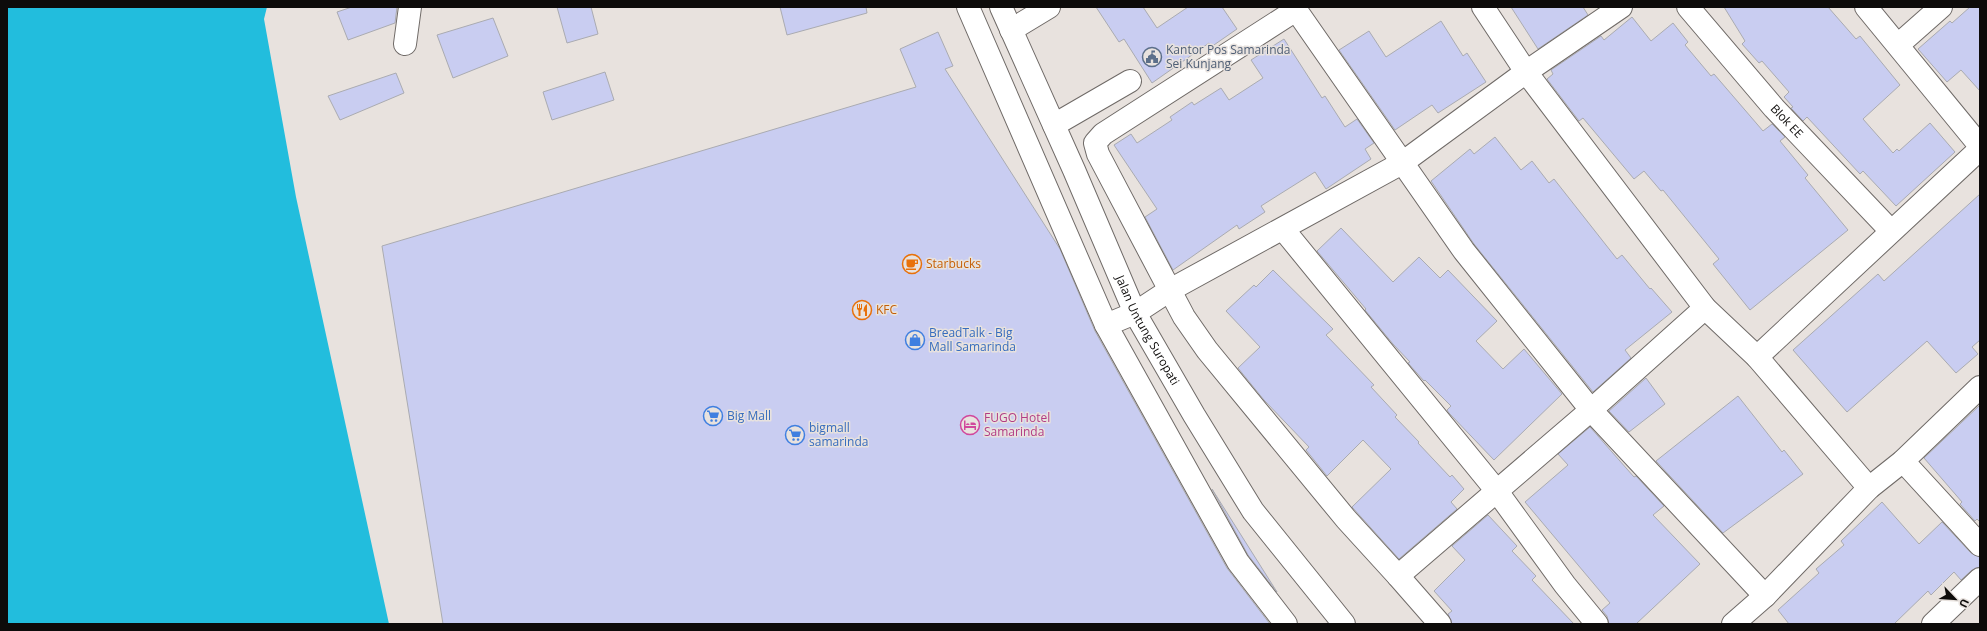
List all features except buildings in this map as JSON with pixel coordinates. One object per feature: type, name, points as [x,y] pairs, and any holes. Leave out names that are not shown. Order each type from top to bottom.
[{"type":"street","points":[[405,44],[410,7]]},
{"type":"street","points":[[968,7],[1106,325],[1238,562],[1286,624]]},
{"type":"street","name":"Jalan Untung Suropati","points":[[1001,7],[1135,312],[1194,415],[1253,511],[1344,624]]},
{"type":"street","points":[[1011,30],[1049,7]]},
{"type":"street","points":[[1483,7],[1526,72],[1705,308],[1757,356],[1869,488]]},
{"type":"street","points":[[1106,325],[1135,312],[1170,290],[1402,163],[1526,72],[1621,7]]},
{"type":"street","name":"Blok EE","points":[[1688,7],[1774,108],[1891,231]]},
{"type":"street","points":[[1866,7],[1980,146]]},
{"type":"street","points":[[1898,45],[1941,7]]},
{"type":"street","points":[[1440,624],[1346,519],[1207,350],[1184,317],[1098,154],[1095,143],[1103,134],[1295,8],[1464,251],[1591,410],[1765,596]]},
{"type":"street","points":[[1054,125],[1130,81]]},
{"type":"street","points":[[1757,356],[1980,149]]},
{"type":"street","points":[[1283,229],[1496,490],[1565,585],[1597,624]]},
{"type":"street","points":[[1398,576],[1496,490],[1591,410],[1705,308]]},
{"type":"street","points":[[1733,624],[1765,596],[1869,488],[1903,461],[1980,387]]},
{"type":"street","points":[[1903,461],[1980,544]]},
{"type":"street","points":[[1933,624],[1980,579]]},
{"type":"water","points":[[7,7],[267,7],[264,19],[296,197],[389,624],[7,624]]},
{"type":"place","name":"Kantor Pos Samarinda Sei Kunjang","points":[[1152,57]]},
{"type":"place","name":"Starbucks","points":[[912,264]]},
{"type":"place","name":"KFC","points":[[862,310]]},
{"type":"place","name":"BreadTalk - Big Mall Samarinda","points":[[915,340]]},
{"type":"place","name":"Big Mall","points":[[713,416]]},
{"type":"place","name":"FUGO Hotel Samarinda","points":[[970,425]]},
{"type":"place","name":"bigmall samarinda","points":[[795,435]]}]
